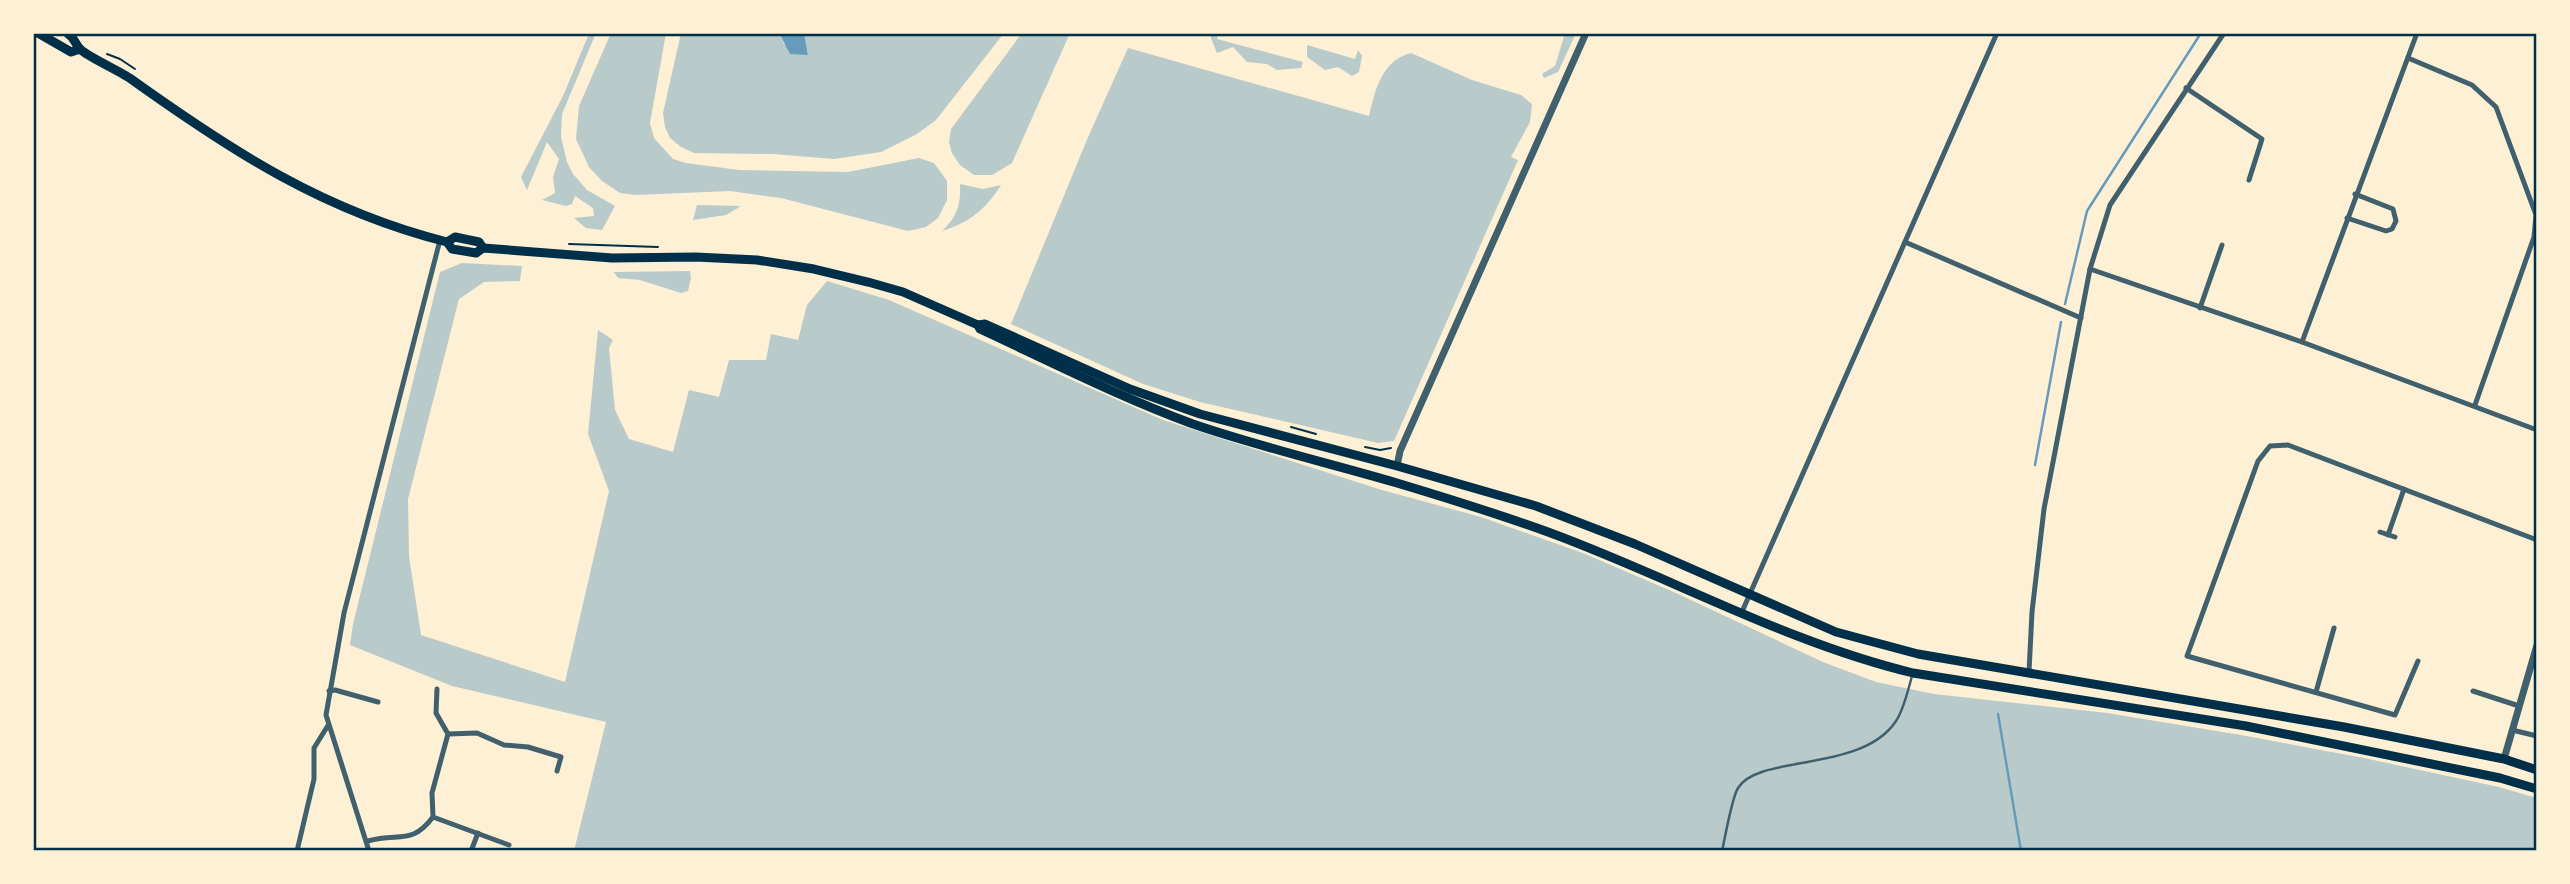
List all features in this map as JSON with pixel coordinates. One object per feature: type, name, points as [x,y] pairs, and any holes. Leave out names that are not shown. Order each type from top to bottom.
[{"type":"main road","points":[[38,33],[71,52],[80,49]]},
{"type":"main road","points":[[67,33],[74,38],[80,49],[123,73],[202,130],[290,183],[339,207],[443,241],[454,250],[476,253],[483,248],[612,258],[696,257],[757,260],[868,282],[902,292],[978,325],[980,329],[1127,398],[1195,424],[1399,483],[1544,531],[1606,554],[1741,614],[1838,652],[1913,673],[2246,726],[2500,778],[2537,789]]},
{"type":"main road","points":[[978,325],[985,324],[1130,389],[1200,414],[1536,506],[1635,544],[1836,632],[1867,642],[1918,654],[2332,724],[2504,759],[2537,770]]},
{"type":"main road","points":[[2500,778],[2504,759]]},
{"type":"street","points":[[1397,466],[1401,450],[1586,33]]},
{"type":"street","points":[[1741,614],[1997,33]]},
{"type":"street","points":[[2029,672],[2032,612],[2044,509],[2090,269],[2110,205],[2224,33]]},
{"type":"street","points":[[2302,342],[2417,33]]},
{"type":"street","points":[[2408,58],[2472,85],[2496,107],[2536,215],[2534,237],[2474,405]]},
{"type":"street","points":[[2186,88],[2262,139],[2249,180]]},
{"type":"street","points":[[2347,218],[2386,231],[2392,229],[2396,221],[2393,209],[2356,194]]},
{"type":"street","points":[[369,851],[368,841],[327,727],[326,715],[344,613],[443,241]]},
{"type":"street","points":[[1905,243],[2081,318]]},
{"type":"street","points":[[2200,308],[2222,245]]},
{"type":"street","points":[[2090,269],[2302,342],[2537,430]]},
{"type":"street","points":[[2418,661],[2395,715],[2188,656],[2258,461],[2270,446],[2288,445],[2537,540]]},
{"type":"street","points":[[2388,535],[2404,489]]},
{"type":"street","points":[[2380,533],[2395,537]]},
{"type":"street","points":[[2316,692],[2334,628]]},
{"type":"street","points":[[2504,759],[2537,645]]},
{"type":"street","points":[[368,841],[385,836],[419,834],[433,817],[432,793],[447,734],[436,713],[437,689]]},
{"type":"street","points":[[329,691],[335,690],[378,702]]},
{"type":"street","points":[[2473,691],[2519,706]]},
{"type":"street","points":[[297,851],[314,779],[314,748],[327,727]]},
{"type":"street","points":[[2512,730],[2537,736]]},
{"type":"street","points":[[447,734],[477,733],[505,745],[528,747],[561,757],[557,771]]},
{"type":"street","points":[[433,817],[509,845]]},
{"type":"street","points":[[471,851],[478,833]]},
{"type":"lane","points":[[1722,851],[1738,788],[1751,776],[1852,753],[1884,736],[1897,720],[1913,673]]},
{"type":"path","points":[[565,244],[668,247]]},
{"type":"path","points":[[1282,425],[1309,432]]},
{"type":"path","points":[[1380,450],[1392,448]]},
{"type":"shaded area","points":[[585,33],[596,33],[562,114],[561,137],[573,174],[587,190],[615,206],[602,230],[586,228],[574,218],[594,216],[593,208],[575,196],[572,204],[566,206],[542,200],[555,193],[553,177],[559,159],[547,142],[527,190],[521,177],[563,96],[588,36]]},
{"type":"shaded area","points":[[611,33],[666,33],[650,123],[654,138],[673,159],[739,170],[848,172],[919,158],[934,163],[947,181],[947,200],[938,218],[926,227],[908,231],[781,198],[730,191],[636,195],[620,193],[602,181],[589,167],[576,139],[579,106]]},
{"type":"shaded area","points":[[681,33],[779,33],[784,44],[808,54],[804,33],[1004,33],[936,120],[917,134],[881,152],[834,159],[773,154],[694,153],[670,138],[663,113]]},
{"type":"shaded area","points":[[1022,33],[1070,33],[1012,163],[992,175],[974,175],[960,165],[952,153],[949,142],[951,129]]},
{"type":"shaded area","points":[[1209,33],[1218,33],[1217,39],[1303,62],[1301,68],[1277,70],[1267,64],[1247,62],[1233,47],[1217,53]]},
{"type":"shaded area","points":[[1565,33],[1576,33],[1558,72],[1544,78],[1542,74],[1555,66]]},
{"type":"shaded area","points":[[1307,45],[1355,59],[1358,50],[1362,56],[1359,72],[1352,76],[1338,67],[1325,70],[1307,57]]},
{"type":"shaded area","points":[[1128,48],[1369,116],[1381,77],[1393,62],[1411,53],[1472,80],[1521,95],[1532,104],[1530,122],[1511,157],[1518,160],[1394,441],[1378,443],[1200,402],[1143,384],[1011,324]]},
{"type":"shaded area","points":[[960,184],[983,189],[1001,185],[976,214],[961,224],[942,231],[957,210]]},
{"type":"shaded area","points":[[697,205],[741,206],[726,215],[693,220]]},
{"type":"shaded area","points":[[462,263],[522,266],[520,281],[484,282],[459,299],[408,499],[409,556],[421,635],[565,682],[609,491],[588,434],[598,330],[613,340],[609,348],[615,410],[629,439],[673,452],[689,390],[719,397],[729,360],[766,360],[771,334],[798,340],[807,305],[827,281],[889,300],[1163,420],[1382,490],[1481,517],[1583,553],[1823,662],[1876,682],[1934,694],[2107,713],[2241,735],[2364,758],[2499,787],[2537,798],[2537,851],[574,851],[606,722],[452,686],[350,645],[440,272]]},
{"type":"shaded area","points":[[690,271],[688,291],[681,293],[640,280],[618,278],[614,272]]},
{"type":"water","points":[[779,33],[804,33],[808,55],[790,54]]},
{"type":"waterway","points":[[2065,304],[2087,211],[2201,33]]},
{"type":"waterway","points":[[2035,465],[2061,322]]},
{"type":"waterway","points":[[1998,714],[2021,851]]}]
